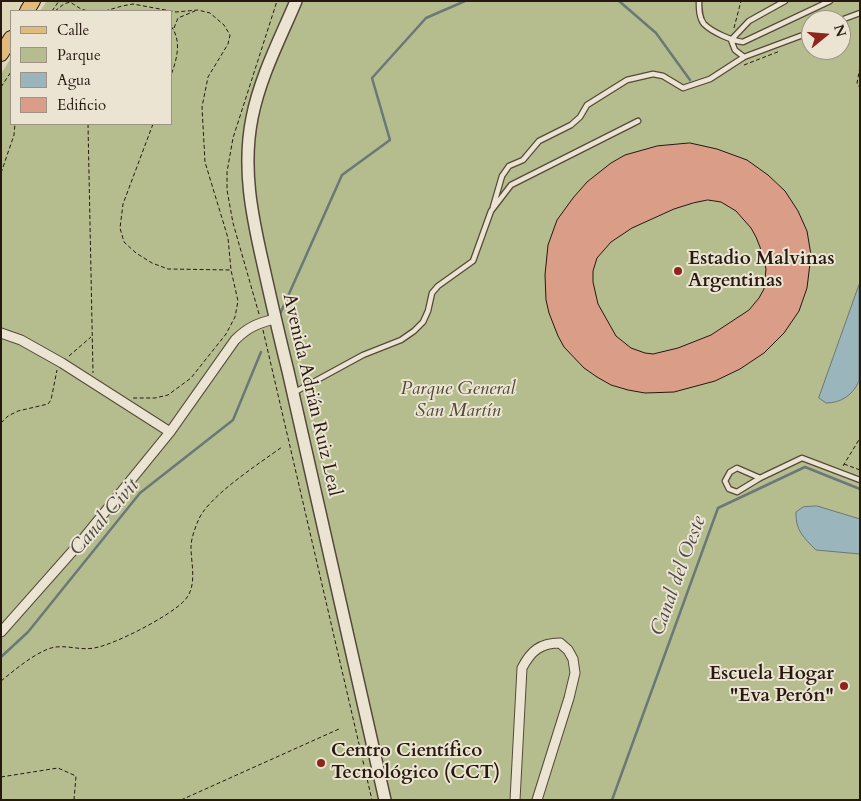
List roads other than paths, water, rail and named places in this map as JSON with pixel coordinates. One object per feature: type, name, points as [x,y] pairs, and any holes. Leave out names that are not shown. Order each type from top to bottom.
[{"type":"main road","points":[[1,54],[10,40]]},
{"type":"street","name":"Avenida Adrián Ruiz Leal","points":[[296,1],[262,81],[252,118],[247,151],[248,189],[275,319],[385,800]]},
{"type":"street","points":[[1,632],[78,545],[170,432],[235,340],[245,330],[256,324],[275,319]]},
{"type":"street","points":[[1,333],[21,340],[93,381],[170,432]]},
{"type":"street","points":[[515,800],[522,668],[528,656],[538,648],[548,643],[560,643],[568,650],[573,659],[575,673],[537,800]]},
{"type":"lane","points":[[698,1],[699,13],[704,24],[731,40],[743,42],[830,1]]},
{"type":"lane","points":[[731,40],[749,21],[785,1]]},
{"type":"lane","points":[[293,393],[363,355],[401,340],[414,331],[423,322],[432,294],[438,286],[473,261],[502,176],[509,166],[523,160],[539,141],[571,126],[588,105],[627,80],[653,74],[663,76],[683,88],[710,80],[744,57],[801,36]]},
{"type":"lane","points":[[731,40],[735,50],[744,57]]},
{"type":"lane","points":[[491,211],[512,185],[638,120]]},
{"type":"lane","points":[[760,478],[738,468],[730,472],[726,481],[729,489],[737,492],[760,478],[802,458],[860,480]]},
{"type":"water","points":[[859,285],[859,381],[846,397],[837,402],[826,403],[819,398]]},
{"type":"water","points":[[817,506],[860,519],[860,554],[816,550],[808,542],[797,524],[796,512],[803,507]]},
{"type":"waterway","name":"Canal Civit","points":[[280,314],[342,175],[390,140],[372,78],[426,18],[465,1]]},
{"type":"waterway","name":"Canal Civit","points":[[619,1],[656,33],[690,80]]},
{"type":"waterway","name":"Canal Civit","points":[[1,657],[28,632],[140,493],[233,420],[261,352]]},
{"type":"waterway","name":"Canal del Oeste","points":[[612,800],[718,508],[805,467],[860,489]]},
{"type":"place","name":"Estadio Malvinas Argentinas","points":[[678,271]]},
{"type":"place","name":"Escuela Hogar \"Eva Perón\"","points":[[844,686]]},
{"type":"place","name":"Centro Científico Tecnológico (CCT)","points":[[321,763]]},
{"type":"park label","name":"Parque General San Martín","points":[[458,401]]}]
